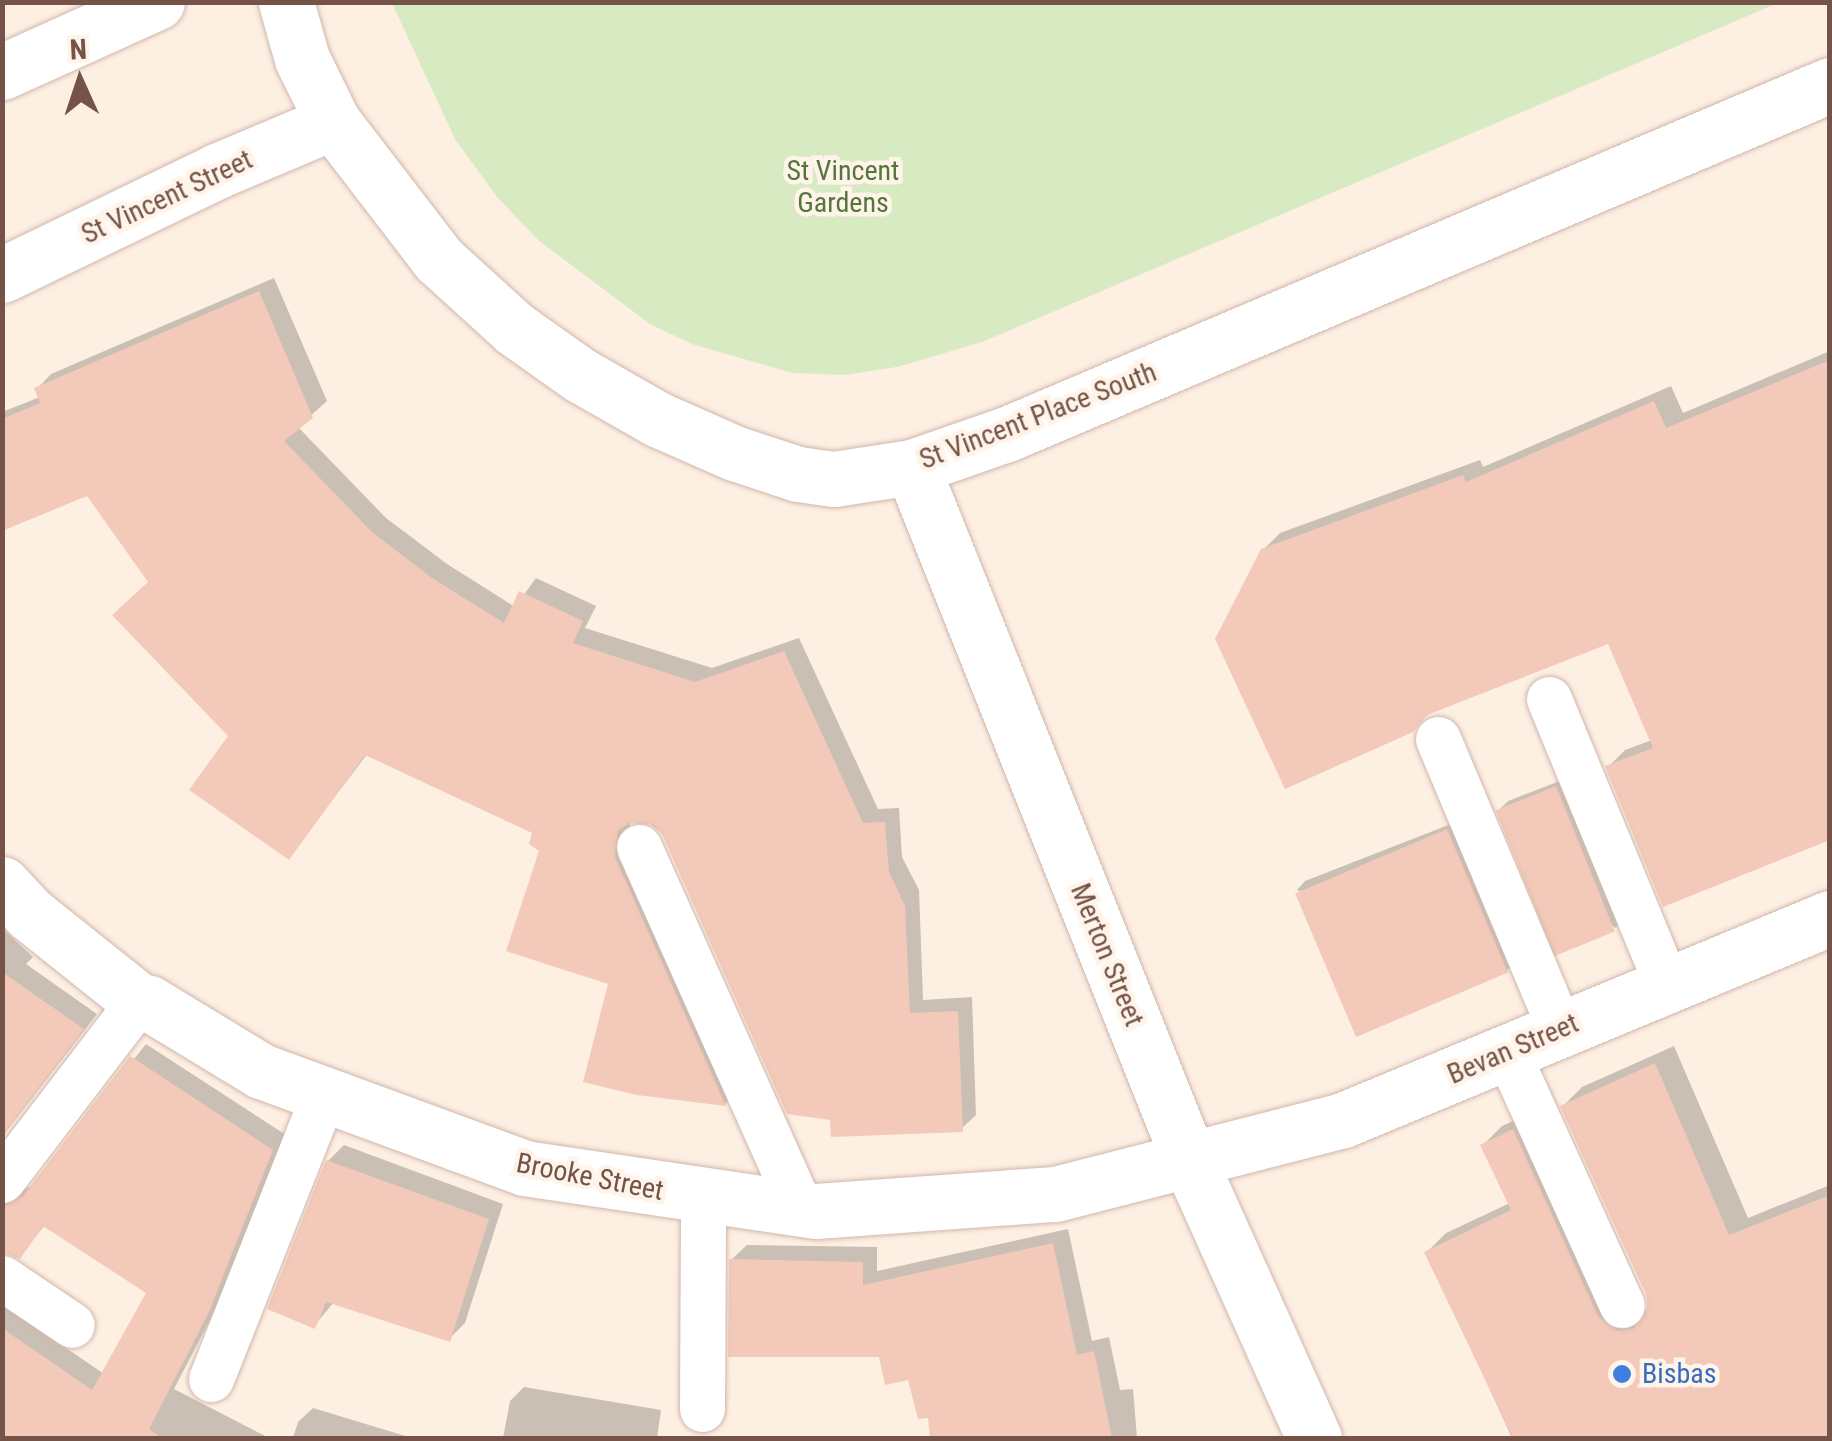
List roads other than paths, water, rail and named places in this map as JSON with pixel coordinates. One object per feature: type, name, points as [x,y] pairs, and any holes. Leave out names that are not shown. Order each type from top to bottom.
[{"type":"street","points":[[2,72],[157,2]]},
{"type":"street","name":"St Vincent Place South","points":[[286,2],[302,59],[333,122],[438,260],[515,329],[580,376],[657,419],[734,453],[798,474],[834,480],[912,467],[1008,434],[1830,84]]},
{"type":"street","name":"St Vincent Street","points":[[2,275],[217,171],[333,122]]},
{"type":"street","name":"Merton Street","points":[[912,467],[1190,1162],[1314,1438]]},
{"type":"street","name":"Brooke Street","points":[[2,884],[30,914],[138,1001],[149,1003],[262,1070],[524,1168],[801,1210],[977,1203],[1055,1194],[1190,1162]]},
{"type":"street","name":"Bevan Street","points":[[1190,1162],[1343,1120],[1830,918]]},
{"type":"lane","points":[[1549,699],[1667,985]]},
{"type":"lane","points":[[1438,739],[1560,1030]]},
{"type":"lane","points":[[639,846],[801,1210]]},
{"type":"lane","points":[[2,1180],[138,1001]]},
{"type":"lane","points":[[1507,1052],[1622,1305]]},
{"type":"lane","points":[[211,1379],[324,1094]]},
{"type":"lane","points":[[702,1409],[703,1196]]},
{"type":"lane","points":[[2,1278],[72,1325]]},
{"type":"place","name":"Bisbas","points":[[1622,1374]]},
{"type":"park label","name":"St Vincent Gardens","points":[[843,187]]}]
